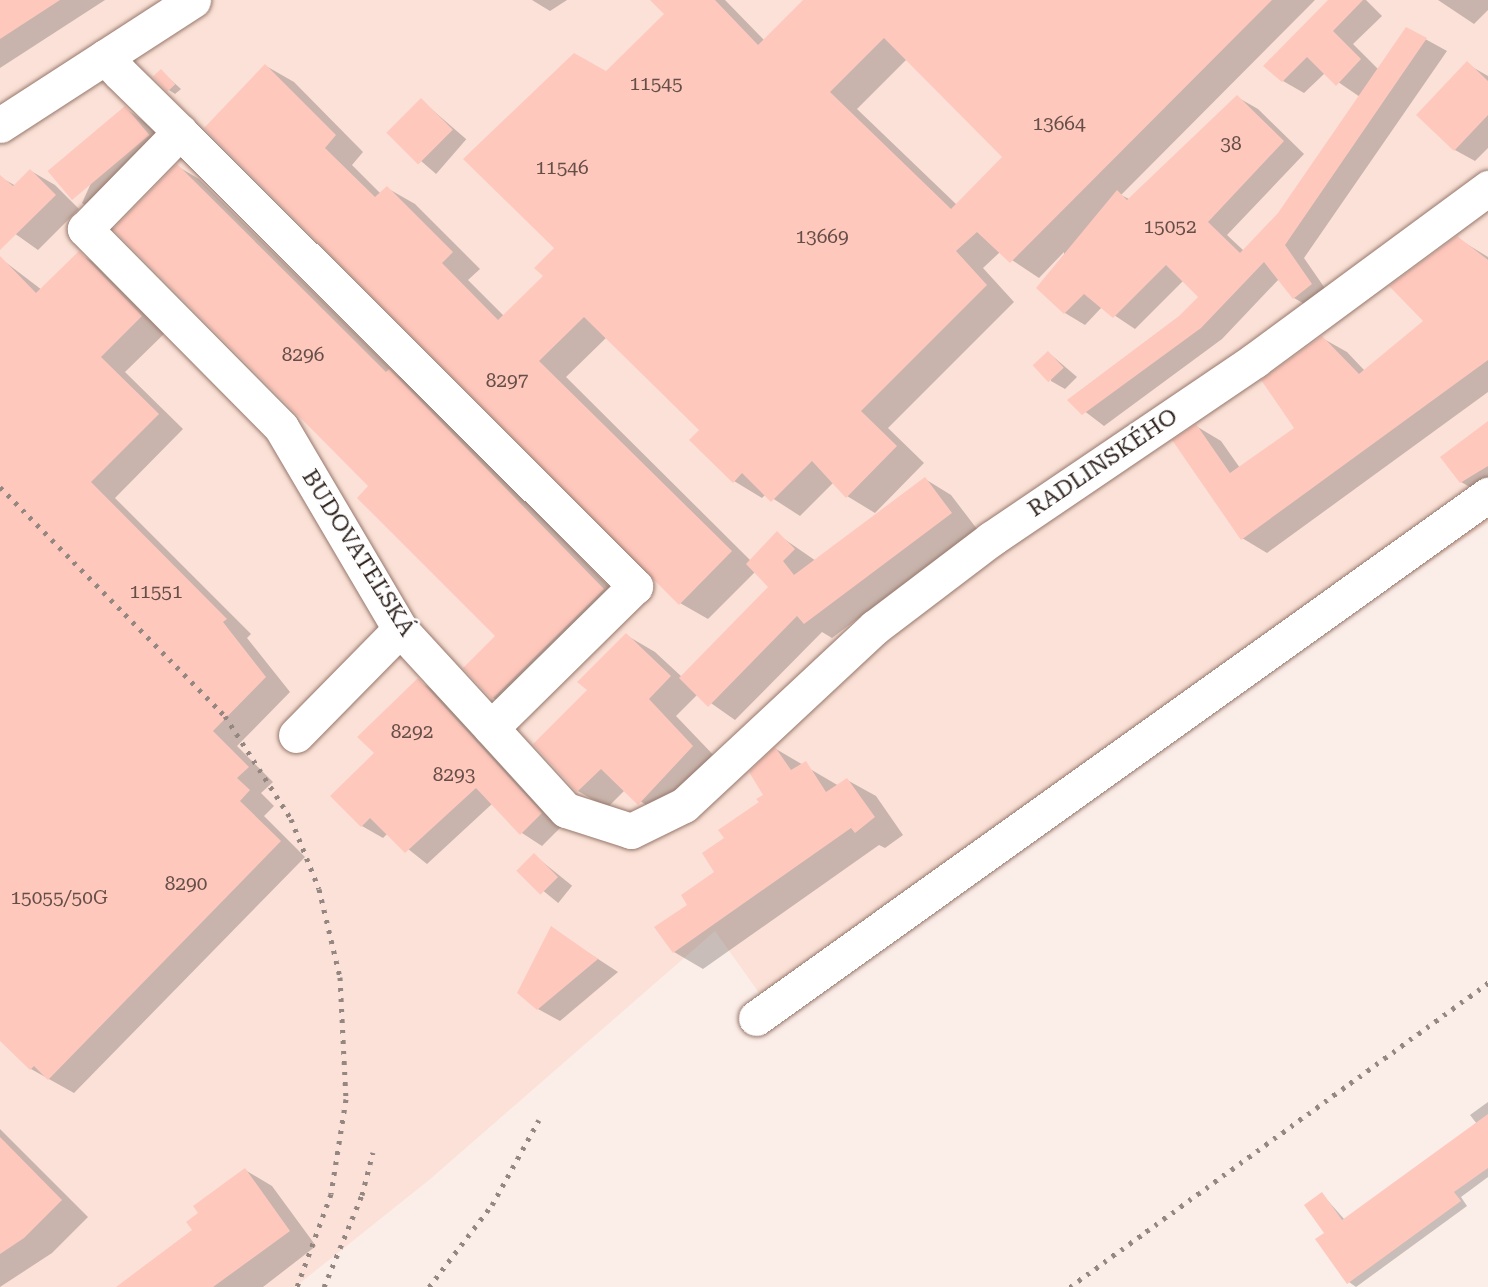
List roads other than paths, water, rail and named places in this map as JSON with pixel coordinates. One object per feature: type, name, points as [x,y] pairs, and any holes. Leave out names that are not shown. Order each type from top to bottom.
[{"type":"street","points":[[0,125],[193,0]]},
{"type":"street","points":[[105,57],[635,586],[491,728]]},
{"type":"street","name":"BUDOVATEĽSKÁ","points":[[180,132],[85,229],[281,427],[400,629],[491,728]]},
{"type":"street","name":"RADLINSKÉHO","points":[[491,728],[566,810],[631,831],[684,805],[885,619],[991,540],[1255,359],[1488,188]]},
{"type":"street","points":[[756,1018],[1488,495]]},
{"type":"street","points":[[296,735],[400,629]]},
{"type":"railway","points":[[0,487],[225,716],[291,819],[319,889],[340,977],[346,1099],[331,1194],[297,1287]]},
{"type":"railway","points":[[1070,1287],[1488,983]]},
{"type":"railway","points":[[429,1287],[492,1205],[539,1120]]},
{"type":"railway","points":[[324,1287],[362,1195],[373,1152]]}]
